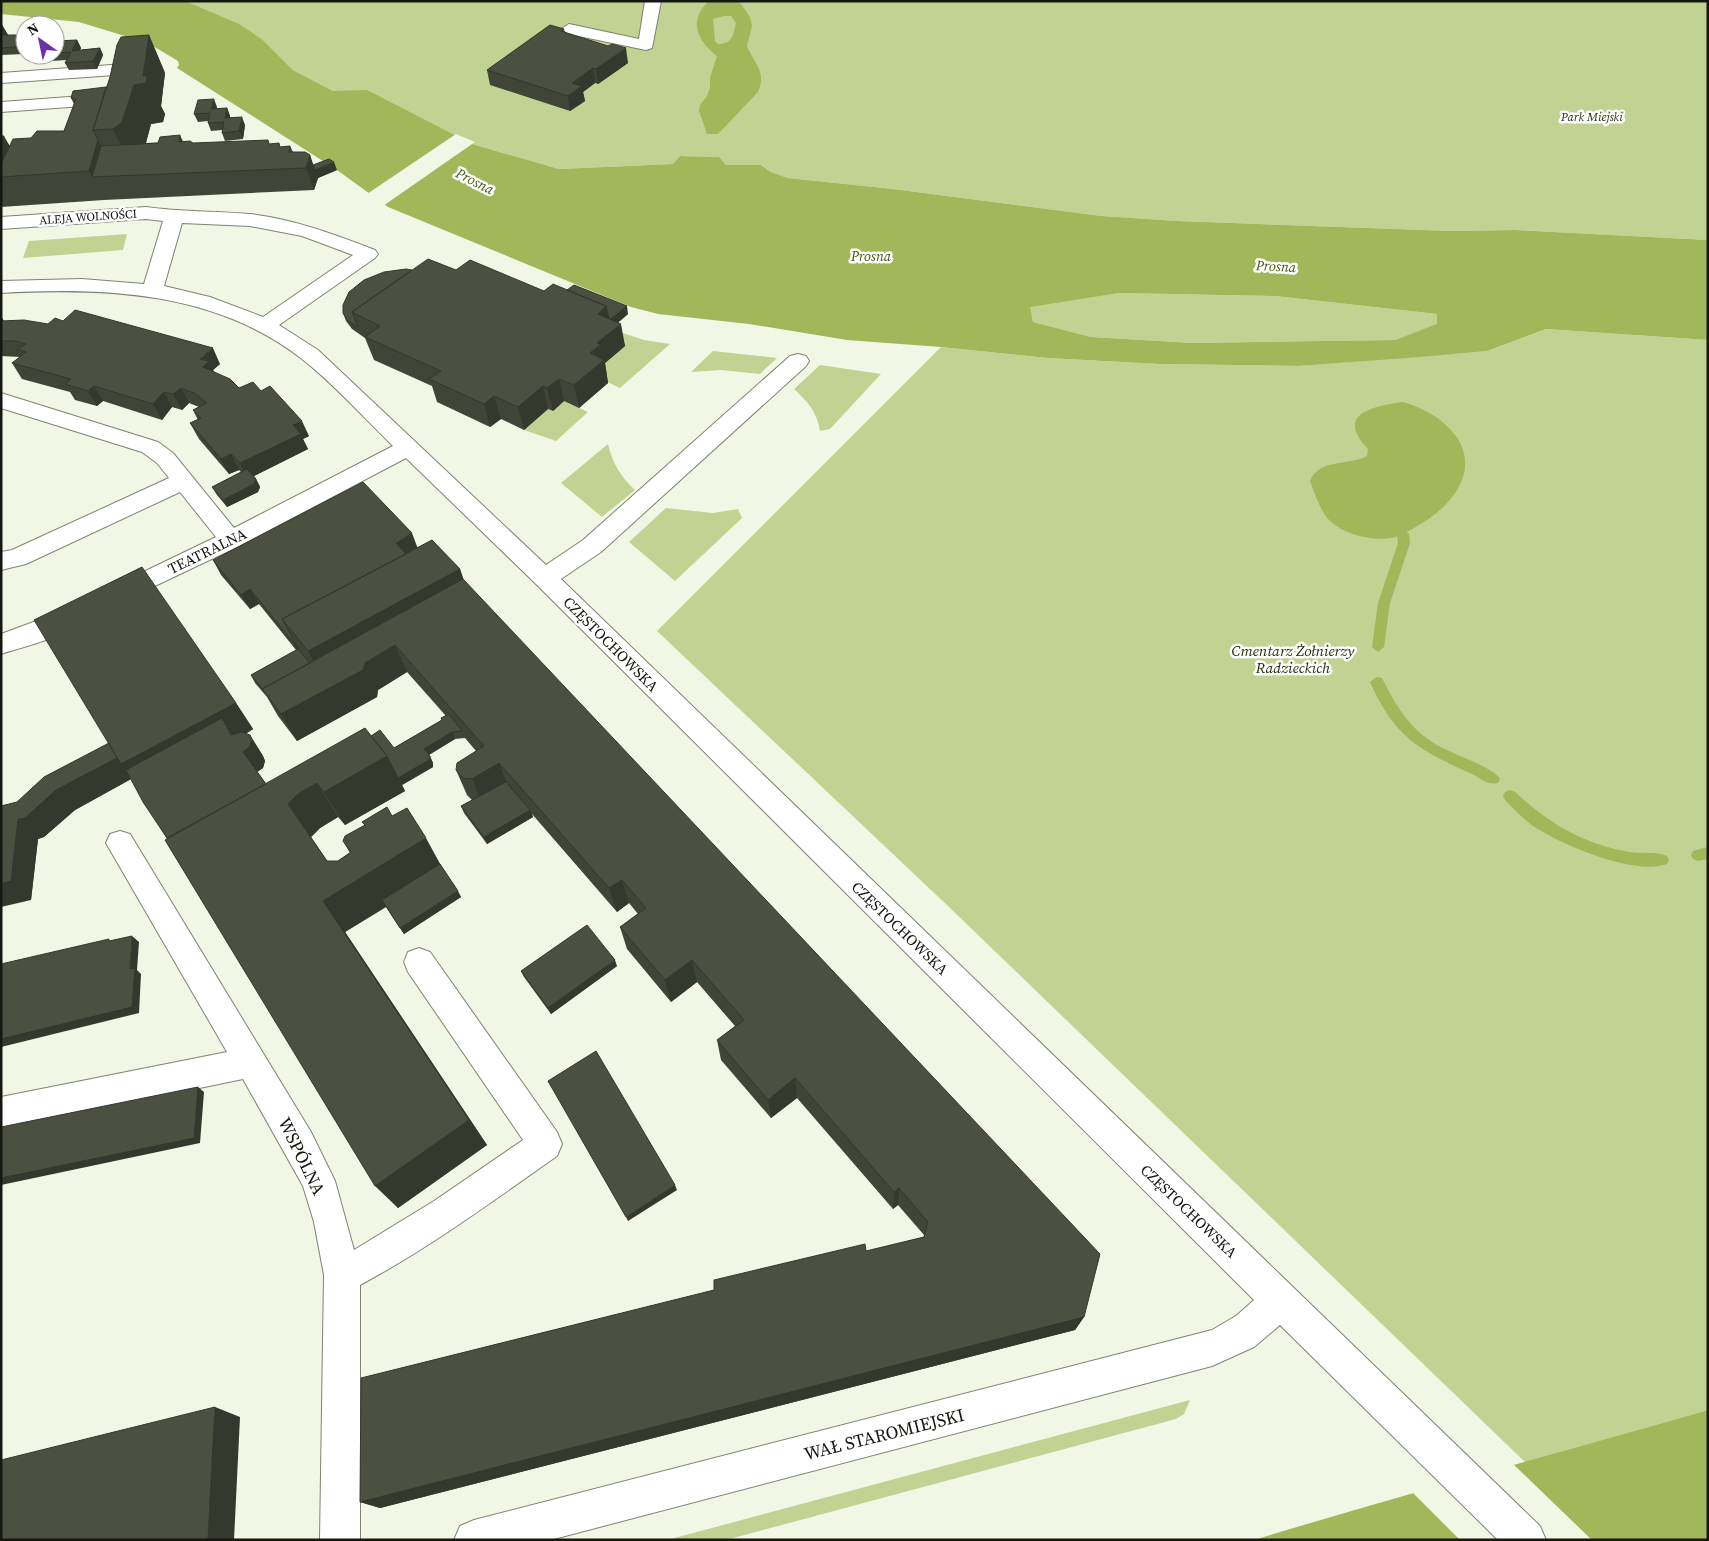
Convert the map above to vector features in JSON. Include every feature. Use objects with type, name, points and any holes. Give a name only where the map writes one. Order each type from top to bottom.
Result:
[{"type":"street","points":[[568,29],[646,45],[652,1]]},
{"type":"street","points":[[1,78],[125,69],[118,99],[1,107]]},
{"type":"street","name":"ALEJA WOLNOŚCI","points":[[1,223],[128,213],[234,219],[277,224],[307,231],[368,254],[266,324]]},
{"type":"street","points":[[1,287],[68,284],[112,286],[152,291],[174,217]]},
{"type":"street","name":"CZĘSTOCHOWSKA","points":[[152,291],[235,310],[291,338],[311,355],[545,578],[1279,1300],[1526,1540]]},
{"type":"street","points":[[545,578],[592,546],[798,361]]},
{"type":"street","points":[[1,400],[150,447],[165,458],[231,540]]},
{"type":"street","name":"TEATRALNA","points":[[1,644],[43,630],[95,606],[231,540],[352,475],[408,448]]},
{"type":"street","points":[[1,561],[17,558],[183,481]]},
{"type":"street","name":"WSPÓLNA","points":[[120,843],[300,1144],[318,1182],[331,1222],[342,1276],[340,1540]]},
{"type":"street","points":[[342,1276],[379,1257],[417,1233],[545,1144],[419,962]]},
{"type":"street","points":[[1,1113],[251,1062]]},
{"type":"street","name":"WAŁ STAROMIEJSKI","points":[[474,1540],[1212,1348],[1239,1338],[1259,1323],[1279,1300]]},
{"type":"green space","name":"Park Miejski","points":[[185,1],[1708,1],[1708,240],[1515,230],[1452,231],[1177,221],[1102,216],[893,189],[788,178],[771,172],[761,165],[726,165],[718,157],[680,156],[673,164],[559,169],[472,144],[362,92],[333,91],[293,70],[263,40]]},
{"type":"green space","points":[[127,234],[123,250],[23,258],[29,241]]},
{"type":"green space","points":[[1119,293],[1275,296],[1437,314],[1437,325],[1395,340],[1193,343],[1091,337],[1033,322],[1029,306]]},
{"type":"green space","points":[[611,329],[644,340],[670,344],[620,388],[594,376],[602,366]]},
{"type":"green space","name":"Cmentarz Żołnierzy Radzieckich","points":[[1546,329],[1708,340],[1708,1410],[1526,1463],[949,907],[657,631],[941,347],[1048,358],[1159,364],[1299,366],[1487,351]]},
{"type":"green space","points":[[713,351],[777,358],[760,374],[721,370],[691,372]]},
{"type":"green space","points":[[820,365],[881,374],[830,429],[820,431],[817,418],[811,408],[794,389]]},
{"type":"green space","points":[[564,401],[588,412],[556,441],[524,430],[548,409],[553,411]]},
{"type":"green space","points":[[608,444],[618,469],[635,490],[602,517],[561,483]]},
{"type":"green space","points":[[666,508],[713,513],[738,509],[742,518],[675,581],[629,542]]},
{"type":"green space","points":[[1190,1400],[1184,1414],[1176,1419],[726,1540],[667,1540]]},
{"type":"water","name":"Prosna","points":[[1,1],[185,1],[239,24],[263,40],[293,70],[333,91],[367,90],[472,144],[559,169],[673,164],[680,156],[719,157],[726,165],[761,165],[771,172],[788,178],[893,189],[1102,216],[1177,221],[1452,231],[1515,230],[1708,240],[1708,340],[1546,329],[1487,351],[1299,366],[1159,364],[1048,358],[847,340],[749,324],[658,314],[631,307],[388,207],[337,170],[177,68],[179,65],[178,61],[148,43],[79,22],[65,21],[65,15],[1,14]],"holes":[[[1119,293],[1275,296],[1437,314],[1437,324],[1395,340],[1193,343],[1091,337],[1033,322],[1030,307]]]},
{"type":"water","points":[[709,1],[739,1],[750,17],[752,26],[747,46],[761,78],[758,92],[718,134],[707,134],[699,111],[700,105],[710,88],[710,78],[717,56],[700,37],[697,23],[702,8]],"holes":[[[731,16],[736,23],[733,35],[729,41],[718,44],[715,41],[713,19]]]},
{"type":"water","points":[[1403,402],[1420,408],[1436,417],[1458,439],[1464,453],[1465,467],[1462,481],[1455,493],[1433,516],[1402,535],[1376,539],[1359,536],[1343,530],[1326,517],[1310,481],[1320,469],[1367,456],[1368,449],[1355,428],[1356,420],[1361,414],[1379,406]]},
{"type":"water","points":[[1708,1410],[1708,1540],[1254,1540],[1367,1506]]},
{"type":"pier","points":[[456,134],[475,142],[383,206],[367,194]]},
{"type":"pier","points":[[1513,1464],[1592,1540],[1460,1540],[1411,1491]]},
{"type":"building","points":[[550,25],[564,29],[561,31],[608,46],[612,44],[626,48],[572,83],[582,86],[568,96],[487,70]]},
{"type":"building","points":[[1,35],[15,35],[15,47],[1,48]]},
{"type":"building","points":[[149,35],[143,76],[147,76],[146,83],[134,85],[122,122],[113,129],[93,130],[110,77],[117,45],[121,37]]},
{"type":"building","points":[[77,40],[72,51],[100,48],[93,61],[65,63],[71,52],[65,52],[65,41]]},
{"type":"building","points":[[106,87],[93,130],[98,140],[89,171],[1,177],[1,164],[13,139],[31,138],[37,131],[64,131],[76,99],[71,98],[73,91]]},
{"type":"building","points":[[214,99],[211,109],[227,108],[225,118],[242,117],[239,131],[222,133],[224,122],[208,123],[210,113],[194,114],[198,100]]},
{"type":"building","points":[[180,135],[179,142],[190,141],[193,143],[268,140],[269,144],[279,143],[280,147],[290,146],[289,152],[305,152],[310,155],[306,168],[92,177],[101,146],[158,143],[160,137]]},
{"type":"building","points":[[329,159],[334,162],[315,170],[313,165]]},
{"type":"building","points":[[428,259],[456,270],[470,260],[544,291],[553,284],[606,306],[598,314],[621,324],[597,343],[601,344],[590,353],[604,360],[574,385],[559,379],[547,388],[543,386],[518,407],[494,396],[484,404],[429,379],[441,371],[365,337],[380,326],[352,312]]},
{"type":"building","points":[[412,270],[352,312],[358,327],[348,321],[343,313],[343,305],[349,292],[364,280],[384,272]]},
{"type":"building","points":[[574,285],[627,306],[611,319],[609,318],[606,306],[567,290]]},
{"type":"building","points":[[75,310],[213,348],[200,359],[209,361],[203,367],[230,379],[239,388],[253,382],[261,391],[270,386],[302,421],[293,425],[301,434],[240,463],[231,454],[221,459],[190,423],[201,418],[193,410],[207,403],[196,394],[181,388],[173,394],[164,392],[153,404],[94,386],[88,391],[65,384],[71,379],[12,363],[26,352],[17,349],[26,344],[15,341],[1,341],[1,321],[24,320],[48,324],[55,318],[63,321]]},
{"type":"building","points":[[247,469],[256,479],[254,484],[223,500],[212,487]]},
{"type":"building","points":[[363,482],[412,533],[396,543],[406,554],[282,619],[293,642],[250,589],[241,595],[213,560]]},
{"type":"building","points":[[432,540],[460,569],[308,651],[282,619]]},
{"type":"building","points":[[142,567],[236,703],[121,764],[34,620]]},
{"type":"building","points":[[463,579],[1100,1254],[1084,1317],[360,1502],[361,1378],[714,1290],[714,1280],[865,1244],[866,1251],[924,1237],[928,1222],[899,1188],[894,1192],[795,1078],[768,1100],[717,1040],[744,1020],[692,960],[665,980],[620,927],[646,908],[622,880],[609,888],[499,763],[472,779],[463,778],[456,770],[457,763],[484,746],[395,645],[365,663],[363,670],[281,714],[262,689]]},
{"type":"building","points":[[298,649],[310,663],[262,689],[251,675]]},
{"type":"building","points":[[449,714],[462,731],[452,732],[424,749],[430,756],[429,760],[398,778],[387,756],[371,736],[380,730],[394,748]]},
{"type":"building","points":[[222,718],[231,735],[242,732],[250,735],[252,740],[249,747],[243,752],[266,784],[167,838],[143,802],[126,770]]},
{"type":"building","points":[[365,728],[387,756],[324,792],[317,783],[298,794],[288,804],[327,861],[338,861],[351,852],[343,841],[345,836],[365,825],[362,822],[387,807],[392,816],[407,808],[426,838],[323,901],[469,1120],[375,1186],[165,840]]},
{"type":"building","points":[[109,743],[117,758],[56,790],[25,818],[18,819],[11,881],[1,884],[1,806],[17,802],[44,777]]},
{"type":"building","points":[[506,782],[530,810],[484,837],[461,806]]},
{"type":"building","points":[[440,864],[458,891],[400,928],[382,900]]},
{"type":"building","points":[[587,925],[615,960],[548,1008],[521,971]]},
{"type":"building","points":[[132,936],[130,969],[135,968],[132,1007],[1,1039],[1,964],[109,939],[109,941]]},
{"type":"building","points":[[596,1051],[675,1185],[626,1217],[548,1081]]},
{"type":"building","points":[[198,1087],[194,1138],[1,1178],[1,1127]]},
{"type":"building","points":[[215,1407],[208,1539],[1,1540],[1,1460]]},
{"type":"waterway","points":[[1378,647],[1384,603],[1404,543],[1403,534]]},
{"type":"waterway","points":[[1377,682],[1390,708],[1407,730],[1417,739],[1441,755],[1493,779]]},
{"type":"waterway","points":[[1510,796],[1539,822],[1551,830],[1581,844],[1631,859],[1662,860]]},
{"type":"waterway","points":[[1698,855],[1708,853]]}]
